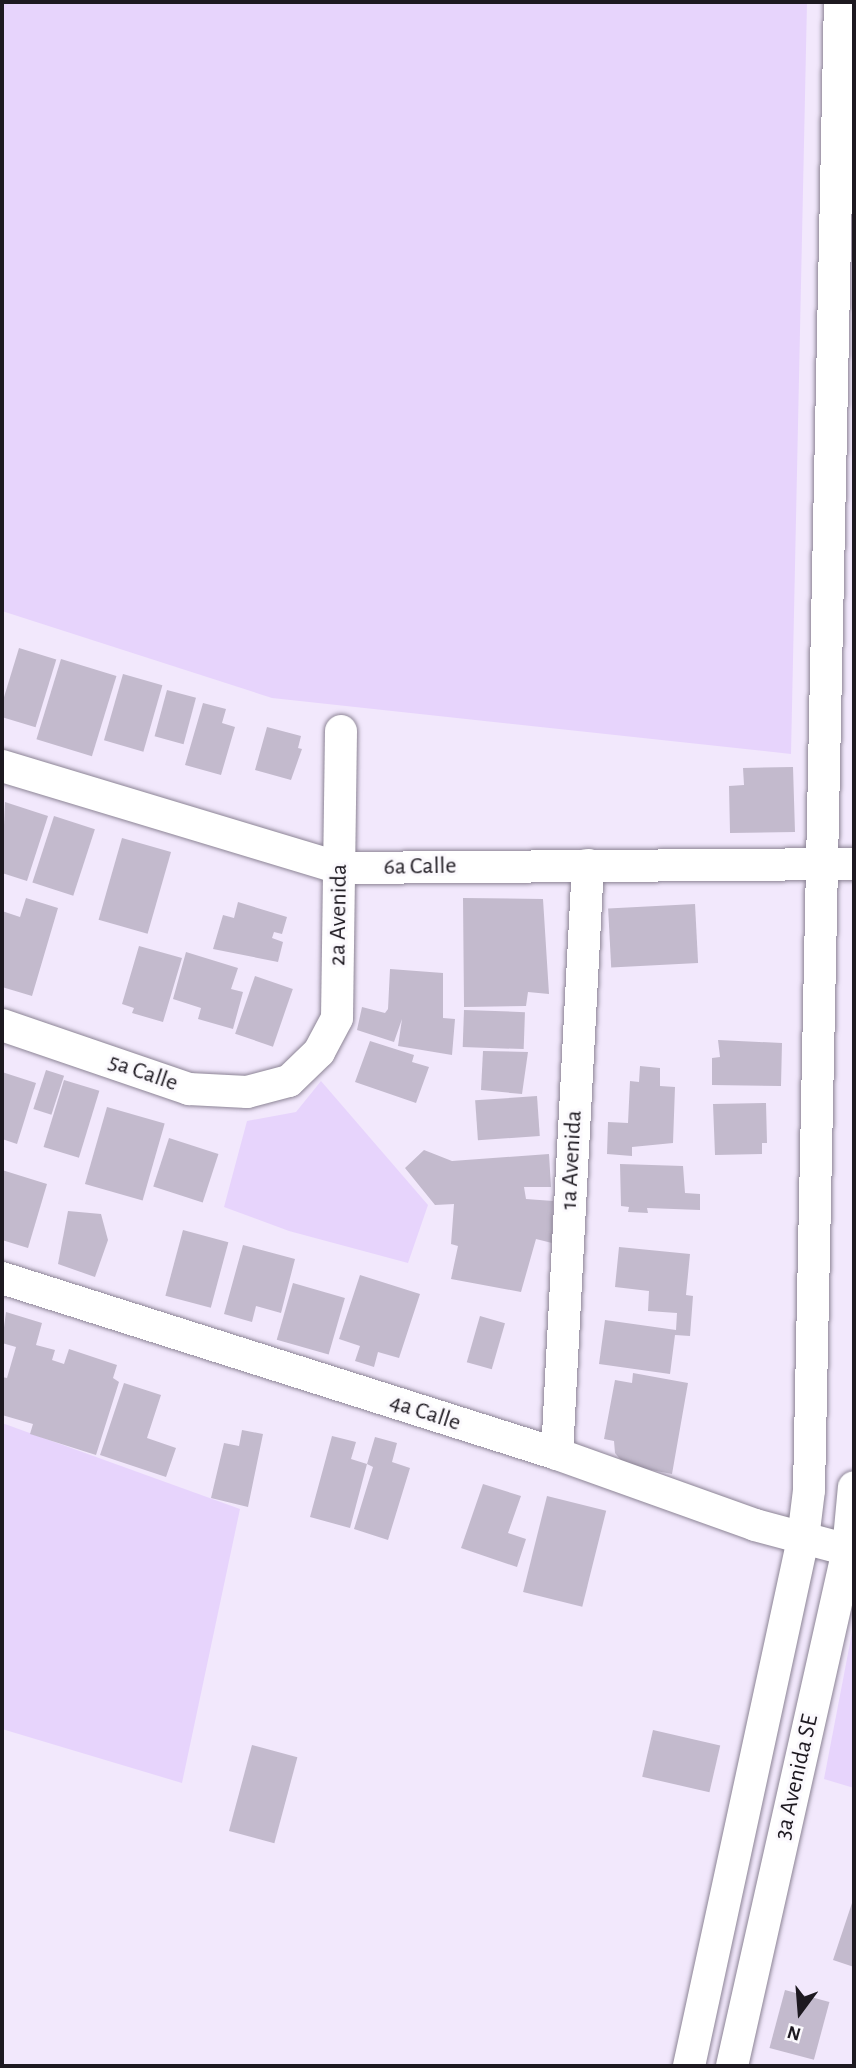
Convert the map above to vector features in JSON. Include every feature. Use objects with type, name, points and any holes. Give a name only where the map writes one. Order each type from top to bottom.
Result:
[{"type":"street","points":[[689,2066],[803,1539],[813,1422],[840,2]]},
{"type":"street","name":"2a Avenida","points":[[289,1081],[320,1052],[337,1018],[341,731]]},
{"type":"street","name":"6a Calle","points":[[2,766],[340,868],[823,862],[854,864]]},
{"type":"street","name":"1a Avenida","points":[[557,1454],[588,865]]},
{"type":"street","name":"5a Calle","points":[[2,1025],[189,1089],[247,1092],[289,1081]]},
{"type":"street","name":"4a Calle","points":[[2,1278],[557,1454],[803,1539],[848,1550]]},
{"type":"street","name":"3a Avenida SE","points":[[732,2066],[848,1550],[854,1487]]},
{"type":"shaded area","points":[[2,2],[807,2],[791,754],[272,698],[2,611]]},
{"type":"shaded area","points":[[321,1081],[428,1205],[408,1263],[289,1231],[224,1207],[247,1121],[296,1112]]},
{"type":"shaded area","points":[[2,1423],[240,1509],[182,1783],[2,1729]]},
{"type":"shaded area","points":[[854,1622],[854,1788],[824,1779]]},
{"type":"building","points":[[19,648],[56,659],[36,727],[2,717],[2,704]]},
{"type":"building","points":[[61,659],[116,676],[92,756],[36,739]]},
{"type":"building","points":[[123,674],[162,685],[143,752],[104,740]]},
{"type":"building","points":[[167,690],[196,698],[184,744],[155,736]]},
{"type":"building","points":[[203,703],[226,709],[222,723],[235,727],[221,775],[185,765]]},
{"type":"building","points":[[267,727],[301,736],[298,748],[302,749],[291,780],[255,770]]},
{"type":"building","points":[[793,767],[795,832],[730,833],[729,786],[744,785],[743,768]]},
{"type":"building","points":[[5,802],[48,816],[27,881],[2,873]]},
{"type":"building","points":[[54,816],[95,829],[73,896],[32,883]]},
{"type":"building","points":[[122,838],[171,852],[148,934],[99,920]]},
{"type":"building","points":[[26,898],[58,908],[32,996],[2,987],[2,911],[20,917]]},
{"type":"building","points":[[463,898],[543,899],[549,994],[528,992],[526,1006],[464,1007]]},
{"type":"building","points":[[238,902],[287,917],[282,934],[274,932],[272,938],[283,942],[278,962],[213,949],[223,915],[234,918]]},
{"type":"building","points":[[695,904],[698,963],[611,967],[608,909]]},
{"type":"building","points":[[139,946],[182,958],[163,1022],[132,1013],[134,1008],[122,1004]]},
{"type":"building","points":[[186,952],[238,968],[231,989],[243,992],[233,1029],[198,1019],[201,1008],[173,999]]},
{"type":"building","points":[[390,969],[443,973],[443,1018],[455,1019],[452,1055],[398,1046],[402,1019],[394,1042],[357,1030],[362,1007],[385,1013],[388,1009]]},
{"type":"building","points":[[255,976],[293,989],[273,1047],[235,1034]]},
{"type":"building","points":[[464,1010],[525,1012],[524,1049],[463,1047]]},
{"type":"building","points":[[718,1040],[782,1043],[781,1086],[712,1085],[712,1058],[720,1057]]},
{"type":"building","points":[[370,1041],[414,1055],[412,1062],[429,1067],[416,1103],[355,1082]]},
{"type":"building","points":[[483,1051],[528,1052],[522,1094],[481,1090]]},
{"type":"building","points":[[640,1066],[660,1068],[660,1086],[675,1087],[673,1143],[632,1147],[632,1156],[607,1154],[608,1122],[628,1123],[630,1081],[639,1082]]},
{"type":"building","points":[[46,1070],[64,1076],[51,1115],[33,1109]]},
{"type":"building","points":[[2,1072],[36,1083],[17,1144],[2,1139]]},
{"type":"building","points":[[64,1080],[99,1091],[79,1158],[44,1147]]},
{"type":"building","points":[[537,1096],[540,1136],[478,1140],[475,1100]]},
{"type":"building","points":[[766,1103],[767,1143],[762,1143],[762,1154],[715,1155],[713,1104]]},
{"type":"building","points":[[107,1107],[165,1124],[143,1200],[85,1184]]},
{"type":"building","points":[[169,1138],[218,1154],[203,1203],[153,1187]]},
{"type":"building","points":[[424,1150],[452,1161],[549,1154],[551,1187],[524,1187],[526,1199],[553,1201],[552,1243],[536,1239],[521,1292],[451,1279],[458,1246],[451,1244],[454,1204],[435,1205],[405,1168]]},
{"type":"building","points":[[620,1164],[683,1166],[685,1193],[700,1194],[700,1210],[647,1208],[648,1213],[628,1212],[629,1207],[621,1206]]},
{"type":"building","points":[[2,1170],[47,1184],[28,1248],[2,1240]]},
{"type":"building","points":[[68,1211],[101,1214],[108,1240],[95,1277],[58,1264]]},
{"type":"building","points":[[183,1230],[228,1242],[211,1308],[165,1296]]},
{"type":"building","points":[[243,1245],[295,1259],[281,1313],[256,1306],[252,1322],[224,1314]]},
{"type":"building","points":[[619,1247],[690,1254],[686,1295],[693,1296],[690,1336],[675,1335],[670,1374],[599,1364],[605,1320],[676,1330],[677,1313],[648,1311],[649,1291],[615,1287]]},
{"type":"building","points":[[360,1275],[420,1294],[399,1358],[378,1352],[374,1367],[355,1361],[360,1346],[339,1339]]},
{"type":"building","points":[[293,1283],[345,1298],[329,1355],[277,1340]]},
{"type":"building","points":[[6,1312],[42,1323],[36,1345],[55,1350],[52,1360],[64,1364],[69,1349],[117,1365],[113,1378],[119,1382],[96,1455],[30,1434],[33,1424],[2,1415],[2,1377],[7,1378],[16,1347],[2,1343]]},
{"type":"building","points":[[480,1316],[505,1323],[492,1369],[467,1362]]},
{"type":"building","points":[[633,1373],[688,1383],[672,1474],[625,1465],[615,1453],[614,1441],[604,1439],[615,1380],[632,1383]]},
{"type":"building","points":[[124,1383],[161,1395],[147,1438],[176,1448],[166,1477],[100,1455]]},
{"type":"building","points":[[242,1430],[263,1434],[248,1507],[211,1498],[224,1443],[239,1446]]},
{"type":"building","points":[[332,1436],[356,1442],[351,1459],[367,1464],[350,1528],[310,1517]]},
{"type":"building","points":[[375,1437],[397,1443],[392,1462],[410,1468],[388,1540],[354,1529],[373,1467],[367,1464]]},
{"type":"building","points":[[483,1484],[521,1496],[508,1533],[526,1539],[517,1567],[461,1548]]},
{"type":"building","points":[[547,1496],[606,1511],[582,1607],[523,1592]]},
{"type":"building","points":[[653,1730],[720,1746],[709,1792],[642,1777]]},
{"type":"building","points":[[252,1745],[297,1757],[274,1843],[229,1831]]},
{"type":"building","points":[[854,1897],[854,1967],[833,1960]]},
{"type":"building","points":[[785,1990],[829,2002],[814,2060],[769,2048]]}]
